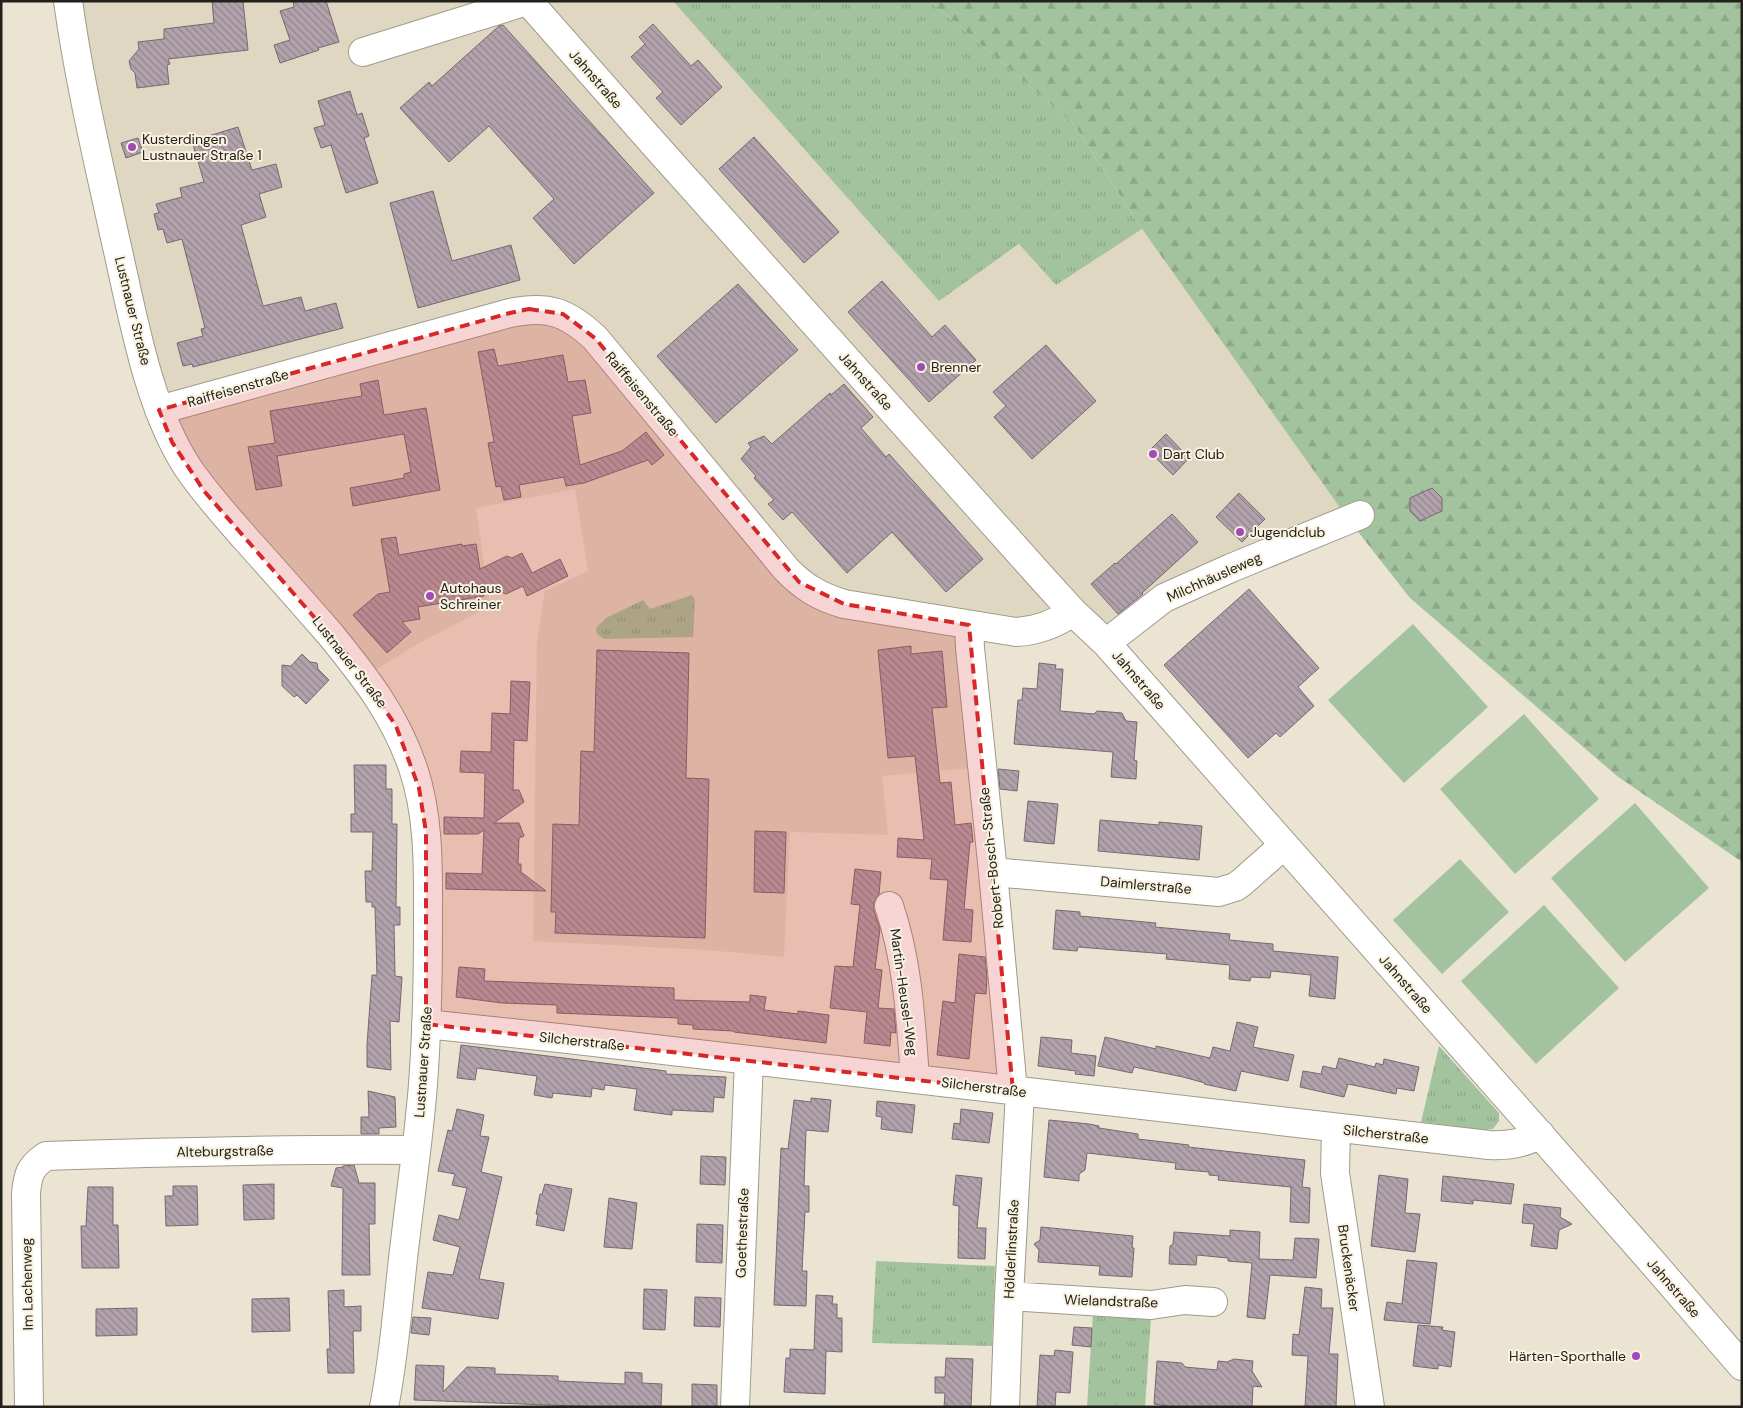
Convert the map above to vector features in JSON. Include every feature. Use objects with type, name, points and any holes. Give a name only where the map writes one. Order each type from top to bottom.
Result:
[{"type":"street","name":"Lustnauer Straße","points":[[68,1],[91,131],[141,349],[159,410],[172,442],[204,491],[374,689],[396,726],[413,767],[419,788],[426,832],[428,899],[423,1087],[395,1330],[384,1407]]},
{"type":"street","name":"Jahnstraße","points":[[363,52],[527,1],[1073,612],[1106,643],[1540,1134],[1742,1366]]},
{"type":"street","name":"Raiffeisenstraße","points":[[159,410],[510,313],[529,309],[547,310],[563,314],[579,323],[595,338],[786,569],[813,592],[844,604],[1003,631],[1030,632],[1046,627],[1073,612]]},
{"type":"street","name":"Milchhäusleweg","points":[[1106,643],[1164,598],[1360,515]]},
{"type":"street","name":"Robert-Bosch-Straße","points":[[969,625],[1016,1091]]},
{"type":"street","name":"Daimlerstraße","points":[[993,872],[1219,892],[1235,888],[1284,845]]},
{"type":"street","name":"Martin-Heusel-Weg","points":[[889,906],[896,928],[907,990],[916,1079]]},
{"type":"street","name":"Silcherstraße","points":[[426,1024],[1500,1146],[1521,1143],[1540,1134]]},
{"type":"street","name":"Goethestraße","points":[[735,1407],[749,1060]]},
{"type":"street","name":"Hölderlinstraße","points":[[1005,1407],[1016,1091]]},
{"type":"street","name":"Bruckenäcker","points":[[1336,1128],[1335,1173],[1370,1407]]},
{"type":"street","name":"Alteburgstraße","points":[[35,1163],[46,1156],[177,1151],[416,1150]]},
{"type":"street","name":"Im Lachenweg","points":[[29,1407],[26,1193],[27,1176],[35,1163]]},
{"type":"street","name":"Wielandstraße","points":[[1009,1296],[1151,1305],[1185,1300],[1213,1302]]},
{"type":"highlighted area","points":[[529,309],[563,314],[595,338],[799,582],[844,604],[969,625],[1013,1091],[426,1024],[426,832],[419,788],[396,726],[349,657],[204,491],[172,442],[159,410],[510,313]]},
{"type":"shaded area","points":[[68,1],[673,1],[939,301],[1020,244],[1056,284],[1142,229],[1348,519],[1106,643],[1073,612],[970,627],[981,767],[882,776],[888,835],[790,832],[784,957],[707,950],[533,941],[537,641],[545,591],[588,571],[575,489],[476,508],[490,606],[414,646],[364,677],[172,442]]},
{"type":"green space","points":[[673,1],[930,1],[1073,123],[1142,229],[1056,285],[1019,244],[939,301]]},
{"type":"green space","points":[[930,1],[1742,1],[1742,862],[1617,776],[1410,598],[1348,519],[1142,229],[1073,123]]},
{"type":"green space","points":[[692,595],[695,600],[693,637],[604,639],[597,634],[596,628],[606,618],[643,600],[650,609]]},
{"type":"green space","points":[[1413,624],[1488,707],[1404,783],[1328,700]]},
{"type":"green space","points":[[1524,714],[1599,799],[1515,874],[1440,789]]},
{"type":"green space","points":[[1635,803],[1709,888],[1625,962],[1551,878]]},
{"type":"green space","points":[[1460,859],[1509,912],[1442,974],[1393,920]]},
{"type":"green space","points":[[1544,905],[1619,988],[1536,1064],[1461,981]]},
{"type":"green space","points":[[1439,1046],[1499,1113],[1499,1121],[1493,1129],[1485,1130],[1421,1122]]},
{"type":"green space","points":[[876,1261],[995,1266],[992,1346],[872,1343]]},
{"type":"green space","points":[[1093,1313],[1151,1317],[1145,1407],[1087,1407]]},
{"type":"building","points":[[212,1],[243,1],[248,50],[168,59],[170,64],[167,65],[169,84],[137,88],[135,73],[131,69],[129,61],[139,49],[138,42],[164,39],[164,29],[214,23]]},
{"type":"building","points":[[293,1],[326,1],[339,42],[280,63],[274,45],[290,40],[280,11],[294,7]]},
{"type":"building","points":[[653,24],[691,66],[698,60],[722,87],[681,125],[656,98],[663,92],[631,57],[645,44],[639,37]]},
{"type":"building","points":[[503,25],[654,193],[574,264],[533,218],[554,199],[489,126],[449,162],[400,108],[429,82],[432,86],[499,26]]},
{"type":"building","points":[[350,91],[357,115],[362,113],[369,136],[364,138],[378,183],[346,193],[331,145],[321,148],[314,128],[325,125],[318,101]]},
{"type":"building","points":[[238,127],[252,170],[276,164],[282,187],[259,194],[266,217],[241,225],[263,306],[301,297],[305,311],[336,303],[343,328],[193,367],[192,364],[183,366],[177,343],[203,336],[201,329],[205,328],[182,239],[167,243],[163,229],[158,230],[154,214],[159,213],[156,204],[182,197],[180,188],[204,182],[192,141]]},
{"type":"building","points":[[754,137],[839,232],[804,263],[719,169]]},
{"type":"building","name":"Kusterdingen Lustnauer Straße 1","points":[[138,138],[143,152],[126,158],[121,143]]},
{"type":"building","points":[[433,191],[452,261],[511,245],[520,280],[418,308],[390,203]]},
{"type":"building","points":[[882,281],[932,337],[945,325],[976,360],[929,402],[848,312]]},
{"type":"building","points":[[738,284],[798,350],[716,423],[657,356]]},
{"type":"building","points":[[1046,345],[1096,401],[1032,459],[994,417],[1006,406],[993,392]]},
{"type":"building","points":[[494,349],[498,366],[563,355],[568,382],[585,380],[591,413],[572,416],[580,465],[622,451],[646,432],[664,455],[652,465],[648,460],[584,483],[566,486],[564,477],[519,485],[521,497],[504,500],[501,486],[496,487],[488,443],[494,442],[478,352]]},
{"type":"building","points":[[378,380],[384,415],[426,408],[440,490],[353,506],[350,488],[404,478],[404,474],[411,472],[404,434],[277,456],[282,486],[256,490],[248,447],[275,443],[270,411],[362,396],[360,384]]},
{"type":"building","points":[[844,384],[873,417],[861,428],[886,457],[889,454],[983,559],[946,592],[892,532],[847,573],[792,512],[783,520],[768,504],[774,500],[754,478],[756,476],[741,459],[751,447],[748,443],[764,436],[772,444],[830,393],[831,395]]},
{"type":"building","points":[[1166,434],[1189,458],[1173,475],[1149,451]]},
{"type":"building","points":[[1432,488],[1442,498],[1442,511],[1420,521],[1410,511],[1410,498]]},
{"type":"building","points":[[1239,493],[1265,519],[1242,542],[1216,517]]},
{"type":"building","points":[[1172,514],[1198,542],[1143,594],[1118,614],[1091,584]]},
{"type":"building","name":"Autohaus Schreiner","points":[[396,537],[399,555],[462,544],[462,546],[476,544],[480,569],[507,556],[512,558],[522,553],[532,573],[560,559],[568,576],[527,596],[523,586],[506,594],[482,584],[484,596],[418,607],[420,619],[402,622],[411,632],[387,653],[353,615],[378,594],[390,592],[381,539]]},
{"type":"building","points":[[1249,589],[1319,668],[1298,687],[1314,706],[1280,737],[1276,733],[1248,758],[1164,665]]},
{"type":"building","points":[[911,646],[911,654],[942,651],[947,707],[932,708],[940,783],[951,782],[955,825],[971,823],[973,842],[970,842],[964,909],[973,910],[971,942],[943,940],[948,880],[930,879],[932,859],[897,857],[898,838],[924,840],[915,756],[888,758],[878,650]]},
{"type":"building","points":[[597,650],[689,653],[686,778],[709,779],[705,938],[555,933],[556,912],[551,912],[553,824],[579,825],[581,751],[594,752]]},
{"type":"building","points":[[302,654],[310,662],[317,663],[318,669],[329,680],[306,704],[297,695],[294,697],[282,686],[282,665],[291,666]]},
{"type":"building","points":[[1039,663],[1056,665],[1055,669],[1063,669],[1060,711],[1094,714],[1097,711],[1122,713],[1126,721],[1137,722],[1134,760],[1137,761],[1136,779],[1111,777],[1113,752],[1014,744],[1018,700],[1022,700],[1023,688],[1037,689]]},
{"type":"building","points":[[511,681],[530,682],[527,741],[514,740],[513,790],[519,790],[524,802],[494,823],[519,823],[524,836],[519,838],[518,864],[521,864],[521,872],[546,891],[446,889],[446,873],[482,874],[484,830],[478,834],[444,834],[444,817],[484,818],[485,773],[460,772],[461,751],[491,752],[492,713],[510,714]]},
{"type":"building","points":[[354,765],[386,765],[386,789],[392,789],[392,824],[397,824],[396,907],[400,907],[400,925],[394,925],[395,976],[402,977],[399,1022],[390,1021],[391,1070],[367,1067],[372,975],[377,975],[375,907],[372,907],[372,902],[366,902],[365,871],[372,871],[373,832],[351,832],[351,814],[355,814]]},
{"type":"building","points":[[998,769],[1019,771],[1017,791],[1000,789]]},
{"type":"building","points":[[1028,801],[1058,804],[1054,844],[1024,841]]},
{"type":"building","points":[[1100,820],[1159,825],[1159,822],[1202,826],[1199,860],[1098,851]]},
{"type":"building","points":[[755,831],[786,832],[784,893],[754,892]]},
{"type":"building","points":[[855,869],[881,872],[879,894],[874,903],[874,911],[880,929],[875,969],[882,970],[878,1008],[894,1009],[896,1033],[891,1032],[890,1046],[864,1043],[867,1012],[830,1008],[835,966],[853,967],[860,905],[851,904]]},
{"type":"building","points":[[1056,910],[1080,912],[1080,916],[1156,923],[1155,927],[1230,934],[1229,940],[1273,944],[1273,951],[1338,957],[1335,999],[1309,996],[1311,975],[1271,971],[1270,978],[1251,977],[1250,981],[1229,979],[1230,965],[1166,959],[1167,954],[1078,947],[1077,951],[1053,949]]},
{"type":"building","points":[[959,954],[985,957],[987,978],[986,994],[975,993],[969,1059],[937,1055],[943,1001],[955,1003]]},
{"type":"building","points":[[459,967],[485,969],[484,981],[674,988],[674,1000],[750,1002],[750,995],[766,997],[764,1010],[798,1014],[798,1011],[829,1015],[826,1043],[734,1031],[693,1029],[693,1025],[678,1024],[678,1018],[557,1013],[557,1005],[502,1003],[456,997]]},
{"type":"building","points":[[1237,1022],[1258,1027],[1253,1047],[1294,1055],[1288,1081],[1241,1071],[1236,1091],[1134,1067],[1132,1073],[1098,1066],[1105,1037],[1156,1049],[1156,1046],[1210,1058],[1213,1047],[1230,1051]]},
{"type":"building","points":[[1041,1037],[1072,1040],[1071,1053],[1096,1056],[1094,1076],[1075,1074],[1076,1071],[1038,1066]]},
{"type":"building","points":[[461,1045],[666,1071],[666,1074],[726,1077],[724,1098],[714,1097],[713,1112],[672,1110],[672,1115],[634,1110],[637,1089],[605,1085],[604,1090],[592,1088],[591,1097],[553,1093],[552,1098],[534,1095],[537,1076],[477,1068],[475,1080],[457,1078]]},
{"type":"building","points":[[1339,1058],[1375,1067],[1376,1063],[1383,1065],[1384,1059],[1419,1067],[1414,1091],[1397,1088],[1396,1094],[1348,1084],[1344,1097],[1300,1087],[1303,1071],[1321,1074],[1323,1066],[1336,1069]]},
{"type":"building","points":[[368,1091],[395,1097],[396,1127],[379,1128],[379,1134],[361,1134],[361,1117],[369,1117]]},
{"type":"building","points":[[811,1098],[831,1100],[828,1132],[806,1130],[804,1186],[809,1186],[809,1212],[805,1212],[802,1271],[807,1271],[806,1306],[774,1305],[781,1148],[788,1149],[794,1100],[811,1102]]},
{"type":"building","points":[[877,1101],[915,1105],[912,1133],[881,1129],[882,1117],[876,1116]]},
{"type":"building","points":[[457,1109],[484,1115],[480,1136],[489,1137],[481,1172],[502,1177],[479,1279],[504,1283],[498,1319],[422,1308],[428,1272],[453,1275],[460,1247],[433,1240],[439,1215],[459,1220],[467,1188],[452,1185],[455,1174],[438,1171],[448,1130],[452,1131]]},
{"type":"building","points":[[961,1109],[993,1113],[989,1143],[952,1139],[954,1123],[960,1124]]},
{"type":"building","points":[[1049,1120],[1089,1124],[1099,1126],[1099,1128],[1138,1134],[1138,1139],[1189,1145],[1188,1147],[1305,1160],[1302,1187],[1310,1188],[1309,1223],[1290,1222],[1291,1187],[1218,1180],[1219,1176],[1209,1175],[1209,1172],[1175,1169],[1176,1163],[1087,1153],[1085,1170],[1079,1174],[1079,1181],[1044,1177]]},
{"type":"building","points":[[701,1156],[726,1157],[725,1185],[700,1184]]},
{"type":"building","points":[[354,1165],[359,1183],[375,1183],[375,1224],[369,1224],[370,1275],[342,1275],[343,1188],[331,1186],[336,1168]]},
{"type":"building","points":[[956,1175],[982,1178],[977,1228],[986,1228],[985,1259],[958,1258],[959,1206],[953,1205]]},
{"type":"building","points":[[1379,1175],[1408,1179],[1405,1213],[1420,1214],[1415,1252],[1371,1246]]},
{"type":"building","points":[[1443,1176],[1514,1184],[1511,1204],[1473,1200],[1473,1204],[1441,1201]]},
{"type":"building","points":[[274,1184],[274,1219],[244,1220],[243,1185]]},
{"type":"building","points":[[545,1184],[572,1189],[564,1231],[536,1225],[540,1194],[542,1194]]},
{"type":"building","points":[[173,1186],[197,1186],[198,1225],[166,1226],[165,1196],[173,1196]]},
{"type":"building","points":[[88,1187],[113,1187],[113,1225],[118,1225],[119,1268],[82,1268],[81,1226],[86,1226]]},
{"type":"building","points":[[609,1198],[637,1203],[632,1249],[604,1247]]},
{"type":"building","points":[[1524,1204],[1561,1208],[1560,1217],[1572,1224],[1559,1230],[1557,1249],[1531,1246],[1534,1224],[1522,1223]]},
{"type":"building","points":[[697,1224],[723,1225],[722,1263],[696,1262]]},
{"type":"building","points":[[1041,1227],[1133,1236],[1132,1277],[1099,1275],[1100,1266],[1038,1262],[1039,1250],[1034,1244],[1040,1240]]},
{"type":"building","points":[[1230,1230],[1260,1232],[1259,1259],[1293,1260],[1295,1238],[1319,1239],[1316,1278],[1270,1275],[1265,1319],[1247,1317],[1252,1263],[1197,1255],[1196,1265],[1169,1264],[1170,1246],[1173,1244],[1174,1232],[1230,1236]]},
{"type":"building","points":[[1407,1260],[1437,1263],[1430,1324],[1384,1320],[1387,1302],[1402,1304]]},
{"type":"building","points":[[1305,1287],[1322,1289],[1321,1308],[1333,1308],[1329,1354],[1338,1354],[1336,1407],[1305,1407],[1308,1356],[1292,1355],[1293,1334],[1299,1335]]},
{"type":"building","points":[[644,1289],[667,1290],[665,1330],[643,1329]]},
{"type":"building","points":[[344,1290],[344,1307],[361,1306],[361,1331],[353,1331],[354,1373],[328,1373],[327,1349],[330,1349],[328,1291]]},
{"type":"building","points":[[816,1295],[833,1296],[832,1304],[837,1304],[837,1318],[842,1318],[842,1352],[826,1351],[825,1394],[784,1392],[786,1358],[790,1358],[790,1349],[814,1350]]},
{"type":"building","points":[[695,1297],[721,1298],[720,1327],[694,1326]]},
{"type":"building","points":[[289,1298],[290,1331],[252,1332],[252,1299]]},
{"type":"building","points":[[137,1308],[137,1335],[96,1336],[96,1309]]},
{"type":"building","points":[[413,1317],[431,1318],[429,1335],[411,1333]]},
{"type":"building","points":[[1418,1325],[1443,1327],[1442,1330],[1455,1332],[1451,1367],[1438,1365],[1438,1369],[1413,1366]]},
{"type":"building","points":[[1074,1327],[1092,1328],[1091,1347],[1072,1345]]},
{"type":"building","points":[[1055,1350],[1073,1352],[1070,1393],[1056,1392],[1055,1407],[1037,1407],[1040,1355],[1054,1356]]},
{"type":"building","points":[[946,1358],[973,1359],[971,1407],[944,1407],[945,1393],[935,1393],[935,1377],[945,1377]]},
{"type":"building","points":[[1234,1359],[1253,1361],[1252,1371],[1262,1387],[1253,1386],[1252,1407],[1174,1407],[1154,1404],[1157,1361],[1182,1363],[1185,1367],[1217,1370],[1218,1361],[1227,1362]]},
{"type":"building","points":[[416,1365],[444,1366],[443,1392],[467,1367],[495,1368],[495,1374],[558,1376],[558,1381],[625,1384],[625,1372],[642,1373],[642,1383],[662,1384],[661,1407],[602,1407],[414,1400]]},
{"type":"building","points":[[692,1384],[717,1385],[717,1407],[692,1407]]},
{"type":"place","name":"Kusterdingen Lustnauer Straße 1","points":[[132,147]]},
{"type":"place","name":"Brenner","points":[[921,367]]},
{"type":"place","name":"Dart Club","points":[[1153,454]]},
{"type":"place","name":"Jugendclub","points":[[1240,532]]},
{"type":"place","name":"Autohaus Schreiner","points":[[430,596]]},
{"type":"place","name":"Härten-Sporthalle","points":[[1636,1356]]}]
